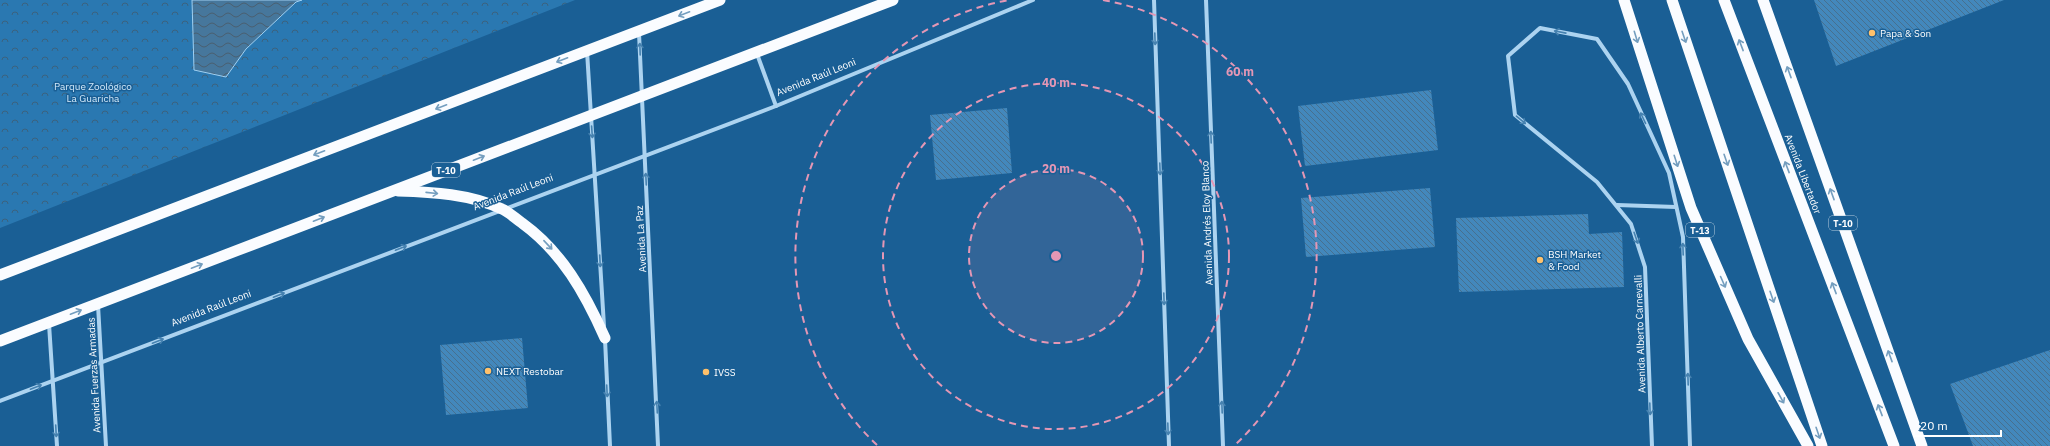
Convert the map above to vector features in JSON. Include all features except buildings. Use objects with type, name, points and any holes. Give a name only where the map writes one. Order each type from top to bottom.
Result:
[{"type":"highway","points":[[0,275],[720,0]]},
{"type":"highway","name":"T-10","points":[[0,341],[893,0]]},
{"type":"highway","name":"T-13","points":[[1624,0],[1691,208],[1748,339],[1808,446]]},
{"type":"highway","points":[[1672,0],[1822,446]]},
{"type":"highway","name":"Avenida Libertador","points":[[1724,0],[1894,446]]},
{"type":"highway","name":"T-10","points":[[1763,0],[1922,446]]},
{"type":"highway","points":[[393,191],[431,192],[465,197],[503,209],[539,236],[561,260],[587,300],[605,338]]},
{"type":"street","name":"Avenida Raúl Leoni","points":[[0,401],[776,106],[1033,0]]},
{"type":"street","points":[[1154,0],[1169,446]]},
{"type":"street","name":"Avenida Andrés Eloy Blanco","points":[[1206,0],[1223,446]]},
{"type":"street","name":"Avenida Alberto Carnevalli","points":[[1652,446],[1645,267],[1631,224],[1597,182],[1515,115],[1508,56],[1540,28],[1596,38],[1628,84],[1669,173],[1676,206]]},
{"type":"street","name":"Avenida La Paz","points":[[639,31],[658,446]]},
{"type":"street","points":[[587,51],[605,338],[610,446]]},
{"type":"street","points":[[756,52],[776,106]]},
{"type":"street","points":[[1617,205],[1676,206],[1683,237],[1690,446]]},
{"type":"street","name":"Avenida Fuerzas Armadas","points":[[98,304],[106,446]]},
{"type":"street","points":[[49,322],[57,446]]},
{"type":"green space","name":"Parque Zoológico La Guaricha","points":[[0,0],[575,0],[0,228]]},
{"type":"water","points":[[192,0],[302,0],[296,2],[246,49],[226,77],[194,70]]},
{"type":"place","name":"Papa & Son","points":[[1872,33]]},
{"type":"place","name":"BSH Market & Food","points":[[1540,260]]},
{"type":"place","name":"NEXT Restobar","points":[[488,371]]},
{"type":"place","name":"IVSS","points":[[706,372]]}]
